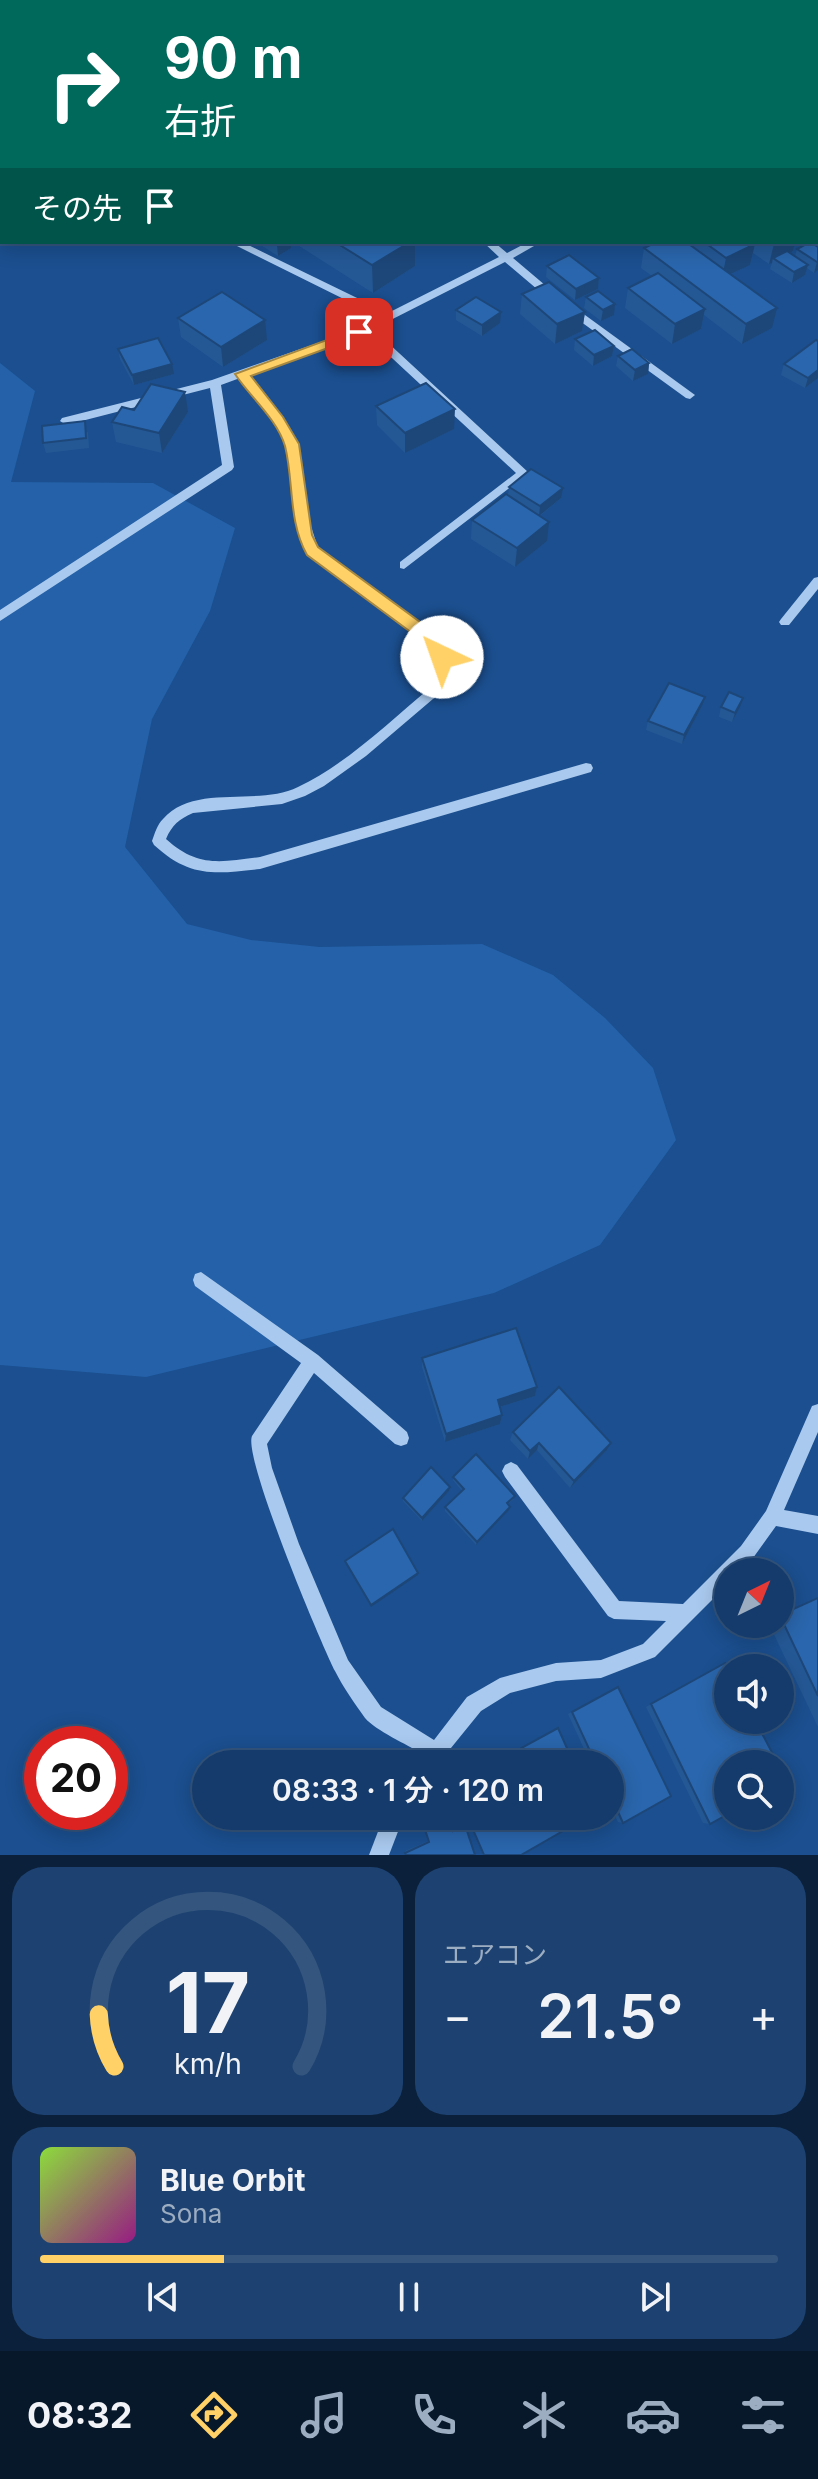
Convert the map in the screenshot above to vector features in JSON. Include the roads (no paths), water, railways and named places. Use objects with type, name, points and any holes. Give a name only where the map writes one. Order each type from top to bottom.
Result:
[{"type":"street","points":[[238,244],[388,317]]},
{"type":"street","points":[[491,244],[548,293],[690,395]]},
{"type":"street","points":[[66,421],[215,383],[366,328],[532,244]]},
{"type":"street","points":[[366,328],[523,473],[404,565]]},
{"type":"street","points":[[242,374],[278,420],[292,444],[304,535],[313,551],[429,638],[442,657],[445,674],[436,690],[316,786],[282,799],[193,807],[176,813],[162,826],[159,841],[185,864],[207,869],[260,863],[586,768]]},
{"type":"street","points":[[0,616],[228,467],[215,383]]},
{"type":"street","points":[[785,622],[818,581]]},
{"type":"street","points":[[201,1280],[312,1361],[401,1438]]},
{"type":"street","points":[[312,1361],[258,1442],[263,1468],[291,1545],[342,1666],[374,1714],[420,1750]]},
{"type":"street","points":[[437,1750],[474,1704],[507,1685],[556,1672],[601,1669],[649,1651],[747,1552],[772,1517],[818,1412]]},
{"type":"street","points":[[511,1471],[614,1610],[686,1613]]},
{"type":"street","points":[[772,1517],[818,1525]]},
{"type":"street","points":[[379,1855],[389,1830]]}]
